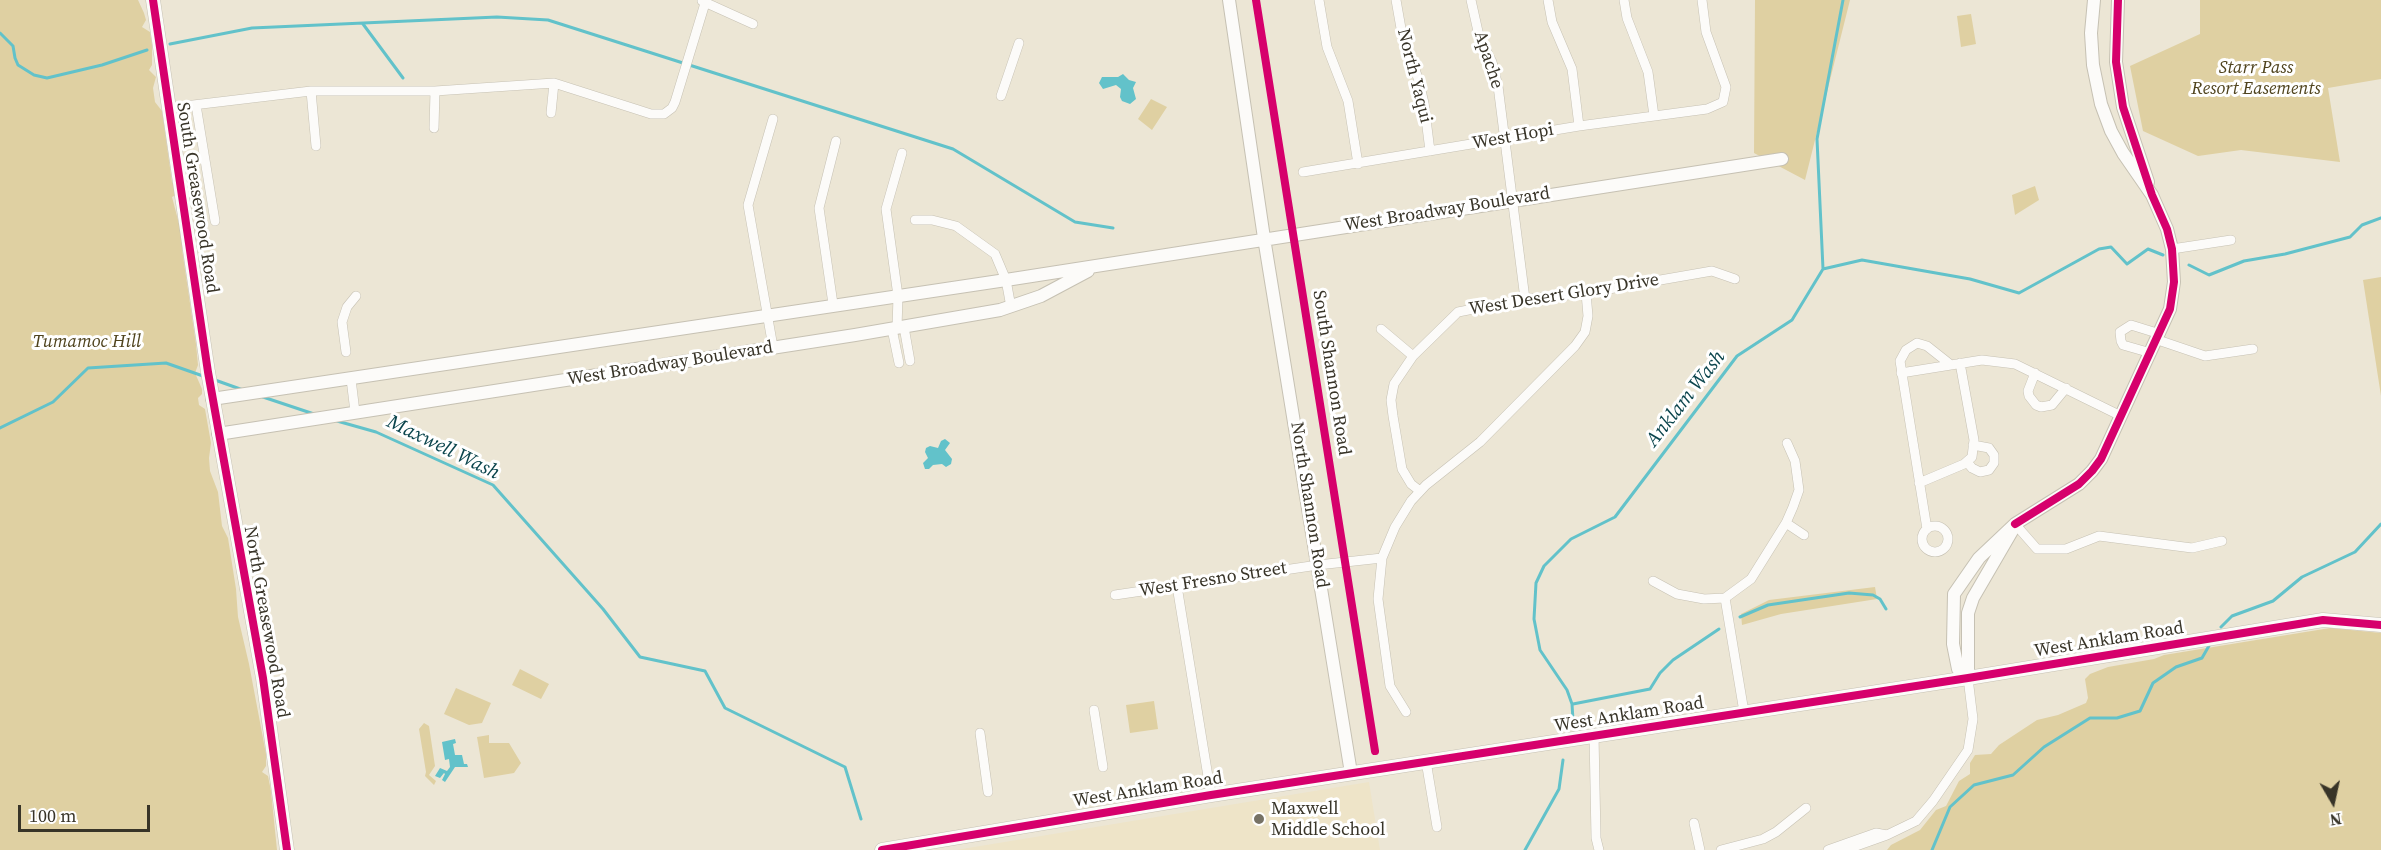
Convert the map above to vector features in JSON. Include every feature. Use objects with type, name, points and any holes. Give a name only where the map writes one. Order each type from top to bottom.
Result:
[{"type":"main road","name":"South Greasewood Road","points":[[153,0],[212,399]]},
{"type":"main road","name":"North Greasewood Road","points":[[212,399],[262,678],[287,850]]},
{"type":"main road","name":"West Anklam Road","points":[[882,850],[1210,795],[1968,678],[2323,620],[2381,625]]},
{"type":"street","points":[[1229,0],[1264,238]]},
{"type":"street","points":[[1319,0],[1327,47],[1348,101],[1358,164]]},
{"type":"street","name":"North Yaqui","points":[[1396,0],[1402,34],[1418,78],[1424,103],[1430,151]]},
{"type":"street","name":"Apache","points":[[1471,0],[1479,36],[1492,62],[1498,86],[1525,299]]},
{"type":"street","points":[[1548,0],[1552,22],[1572,69],[1579,126]]},
{"type":"street","points":[[1624,0],[1627,18],[1648,72],[1654,116]]},
{"type":"street","name":"West Hopi","points":[[1302,172],[1579,126],[1707,109],[1723,102],[1726,87],[1706,33],[1702,0]]},
{"type":"street","points":[[2094,0],[2091,33],[2093,65],[2101,104],[2111,131],[2123,153],[2152,195]]},
{"type":"street","points":[[1968,678],[1958,669],[1953,644],[1954,594],[1979,558],[2015,524],[2079,484],[2092,471],[2101,459],[2170,309],[2174,282],[2172,249],[2123,107],[2116,62],[2118,0]]},
{"type":"street","points":[[168,108],[311,91],[435,91],[554,83],[651,114],[669,117],[704,1],[753,24]]},
{"type":"street","points":[[1001,96],[1019,43]]},
{"type":"street","points":[[551,113],[554,83]]},
{"type":"street","points":[[311,91],[316,146]]},
{"type":"street","points":[[434,128],[435,91]]},
{"type":"street","name":"South Greasewood Road","points":[[196,105],[215,221]]},
{"type":"street","points":[[773,119],[748,205],[773,347]]},
{"type":"street","points":[[833,304],[819,208],[836,141]]},
{"type":"street","points":[[899,363],[898,296],[886,209],[902,153]]},
{"type":"street","name":"West Broadway Boulevard","points":[[212,399],[833,304],[1006,280],[1782,159]]},
{"type":"street","points":[[915,220],[932,220],[956,226],[995,254],[1006,280],[1011,307]]},
{"type":"street","name":"North Shannon Road","points":[[1264,238],[1351,773]]},
{"type":"street","points":[[2172,249],[2231,240]]},
{"type":"street","name":"West Broadway Boulevard","points":[[218,434],[898,328],[1011,307],[1041,296],[1072,278],[1112,262]]},
{"type":"street","name":"West Desert Glory Drive","points":[[1420,491],[1411,484],[1402,469],[1391,400],[1394,384],[1413,356],[1458,312],[1525,299],[1586,293],[1712,271],[1735,279]]},
{"type":"street","points":[[1406,712],[1390,686],[1378,599],[1382,558],[1395,527],[1420,491],[1480,442],[1575,346],[1585,332],[1587,324],[1586,293]]},
{"type":"street","points":[[346,352],[342,322],[347,307],[356,296]]},
{"type":"street","points":[[2151,353],[2123,345],[2120,332],[2131,325],[2205,356],[2253,349]]},
{"type":"street","points":[[898,328],[910,361]]},
{"type":"street","points":[[1381,329],[1413,356]]},
{"type":"street","points":[[1919,483],[1967,462],[1972,457],[1973,445],[1955,364],[1927,346],[1917,343],[1906,350],[1900,361],[1901,373],[1919,483],[1927,529]]},
{"type":"street","points":[[1901,373],[1982,360],[2015,364],[2121,416]]},
{"type":"street","points":[[2035,374],[2028,391],[2036,405],[2041,407],[2052,405],[2066,388]]},
{"type":"street","points":[[351,379],[355,412]]},
{"type":"street","points":[[1653,581],[1677,594],[1704,599],[1725,598],[1751,579],[1786,523],[1799,490],[1795,460],[1787,443]]},
{"type":"street","points":[[1967,462],[1980,472],[1989,470],[1994,463],[1995,455],[1989,448],[1973,445]]},
{"type":"street","points":[[1786,523],[1804,535]]},
{"type":"street","points":[[2015,524],[2037,549],[2066,549],[2099,536],[2192,548],[2222,541]]},
{"type":"street","points":[[1845,850],[1887,835],[1916,820],[1933,801],[1968,750],[1972,719],[1968,678],[1968,614],[1973,598],[2015,524]]},
{"type":"street","name":"West Fresno Street","points":[[1115,595],[1318,564],[1382,558]]},
{"type":"street","points":[[1177,586],[1210,795]]},
{"type":"street","points":[[1725,598],[1744,712]]},
{"type":"street","points":[[1094,710],[1103,767]]},
{"type":"street","points":[[980,733],[988,792]]},
{"type":"street","points":[[1594,735],[1596,838],[1599,850]]},
{"type":"street","points":[[1426,761],[1437,827]]},
{"type":"street","points":[[1722,850],[1763,839],[1776,832],[1806,808]]},
{"type":"street","points":[[1694,823],[1700,850]]},
{"type":"street","points":[[1828,850],[1876,833],[1887,835]]},
{"type":"shaded area","name":"Maxwell Middle School","points":[[1369,782],[1380,850],[956,850]]},
{"type":"green space","name":"Tumamoc Hill","points":[[0,0],[138,0],[144,13],[146,20],[142,27],[150,32],[152,45],[152,65],[149,70],[156,77],[153,88],[155,102],[162,111],[172,182],[175,186],[176,195],[172,197],[183,239],[182,249],[198,365],[195,373],[202,389],[202,394],[198,398],[199,405],[205,409],[211,443],[210,471],[218,492],[222,526],[228,538],[238,617],[266,754],[266,766],[262,772],[268,776],[271,791],[277,850],[0,850]]},
{"type":"green space","points":[[1755,0],[1850,0],[1805,180],[1754,153]]},
{"type":"green space","name":"Starr Pass Resort Easements","points":[[2200,0],[2381,0],[2381,79],[2328,88],[2340,162],[2241,150],[2198,156],[2143,131],[2130,66],[2200,34]]},
{"type":"green space","points":[[1971,14],[1976,44],[1961,47],[1957,16]]},
{"type":"green space","points":[[1151,99],[1167,107],[1152,130],[1138,119]]},
{"type":"green space","points":[[2035,186],[2039,200],[2015,215],[2012,195]]},
{"type":"green space","points":[[2381,277],[2381,396],[2363,280]]},
{"type":"green space","points":[[1875,587],[1877,599],[1781,614],[1742,625],[1741,614],[1769,600]]},
{"type":"green space","points":[[2330,628],[2381,633],[2381,850],[1887,850],[1891,845],[1920,830],[1936,810],[1946,806],[1959,781],[1970,774],[1970,763],[1975,755],[1991,754],[1999,745],[2037,720],[2058,715],[2086,703],[2088,698],[2085,679],[2090,674],[2108,667],[2154,659],[2164,655]]},
{"type":"green space","points":[[520,669],[549,684],[541,699],[512,685]]},
{"type":"green space","points":[[456,688],[491,703],[482,723],[469,725],[444,714]]},
{"type":"green space","points":[[1154,701],[1158,729],[1130,733],[1126,705]]},
{"type":"green space","points":[[424,723],[429,726],[435,766],[429,775],[436,781],[434,785],[425,776],[419,729]]},
{"type":"green space","points":[[489,735],[489,743],[509,743],[521,763],[514,773],[484,778],[477,737]]},
{"type":"water","points":[[1123,74],[1129,80],[1136,82],[1133,88],[1136,99],[1130,104],[1122,101],[1121,89],[1116,85],[1103,89],[1099,83],[1102,77],[1118,77]]},
{"type":"water","points":[[945,439],[950,443],[945,450],[952,459],[951,464],[946,467],[942,464],[933,465],[925,469],[923,463],[928,458],[926,448],[930,446],[938,448],[941,441]]},
{"type":"water","points":[[455,739],[456,743],[453,744],[455,755],[462,755],[464,764],[468,767],[455,767],[445,782],[442,780],[444,773],[440,778],[435,776],[440,768],[447,771],[450,767],[449,759],[445,760],[442,742]]},
{"type":"waterway","name":"Anklam Wash","points":[[1573,720],[1572,704],[1567,690],[1540,650],[1534,619],[1536,583],[1544,566],[1571,539],[1615,517],[1737,356],[1792,320],[1823,269],[1817,139],[1843,0]]},
{"type":"waterway","points":[[170,44],[252,28],[497,17],[548,20],[953,149],[1075,222],[1113,228]]},
{"type":"waterway","points":[[363,24],[403,78]]},
{"type":"waterway","points":[[0,33],[13,46],[18,65],[34,75],[47,78],[102,65],[147,50]]},
{"type":"waterway","points":[[2189,265],[2209,275],[2244,261],[2285,254],[2350,237],[2362,225],[2381,218]]},
{"type":"waterway","points":[[1823,269],[1862,260],[1970,279],[2019,293],[2099,249],[2111,247],[2127,264],[2148,249],[2163,255]]},
{"type":"waterway","name":"Maxwell Wash","points":[[0,428],[53,402],[88,368],[166,363],[203,376]]},
{"type":"waterway","name":"Maxwell Wash","points":[[215,380],[243,390]]},
{"type":"waterway","name":"Maxwell Wash","points":[[260,396],[314,414]]},
{"type":"waterway","name":"Maxwell Wash","points":[[337,421],[376,432],[493,485],[603,609],[640,657],[705,671],[725,708],[845,767],[861,819]]},
{"type":"waterway","points":[[2221,627],[2232,616],[2273,601],[2302,577],[2355,552],[2381,524]]},
{"type":"waterway","points":[[1740,617],[1768,605],[1849,593],[1873,595],[1880,599],[1886,609]]},
{"type":"waterway","points":[[1573,704],[1650,689],[1660,673],[1673,660],[1719,629]]},
{"type":"waterway","points":[[1932,850],[1950,807],[1974,785],[2013,775],[2044,747],[2090,718],[2117,718],[2140,711],[2153,683],[2176,667],[2202,658],[2210,644]]},
{"type":"waterway","name":"Anklam Wash","points":[[1525,850],[1559,789],[1563,760]]},
{"type":"cycle path","points":[[153,0],[208,372],[263,678],[287,850]]},
{"type":"cycle path","name":"South Shannon Road","points":[[1256,0],[1375,751]]},
{"type":"cycle path","points":[[2015,524],[2079,484],[2101,459],[2170,309],[2174,282],[2172,249],[2123,107],[2116,62],[2118,0]]},
{"type":"cycle path","points":[[882,850],[1211,795],[1968,678],[2323,620],[2381,625]]},
{"type":"place","name":"Maxwell Middle School","points":[[1259,819]]}]
